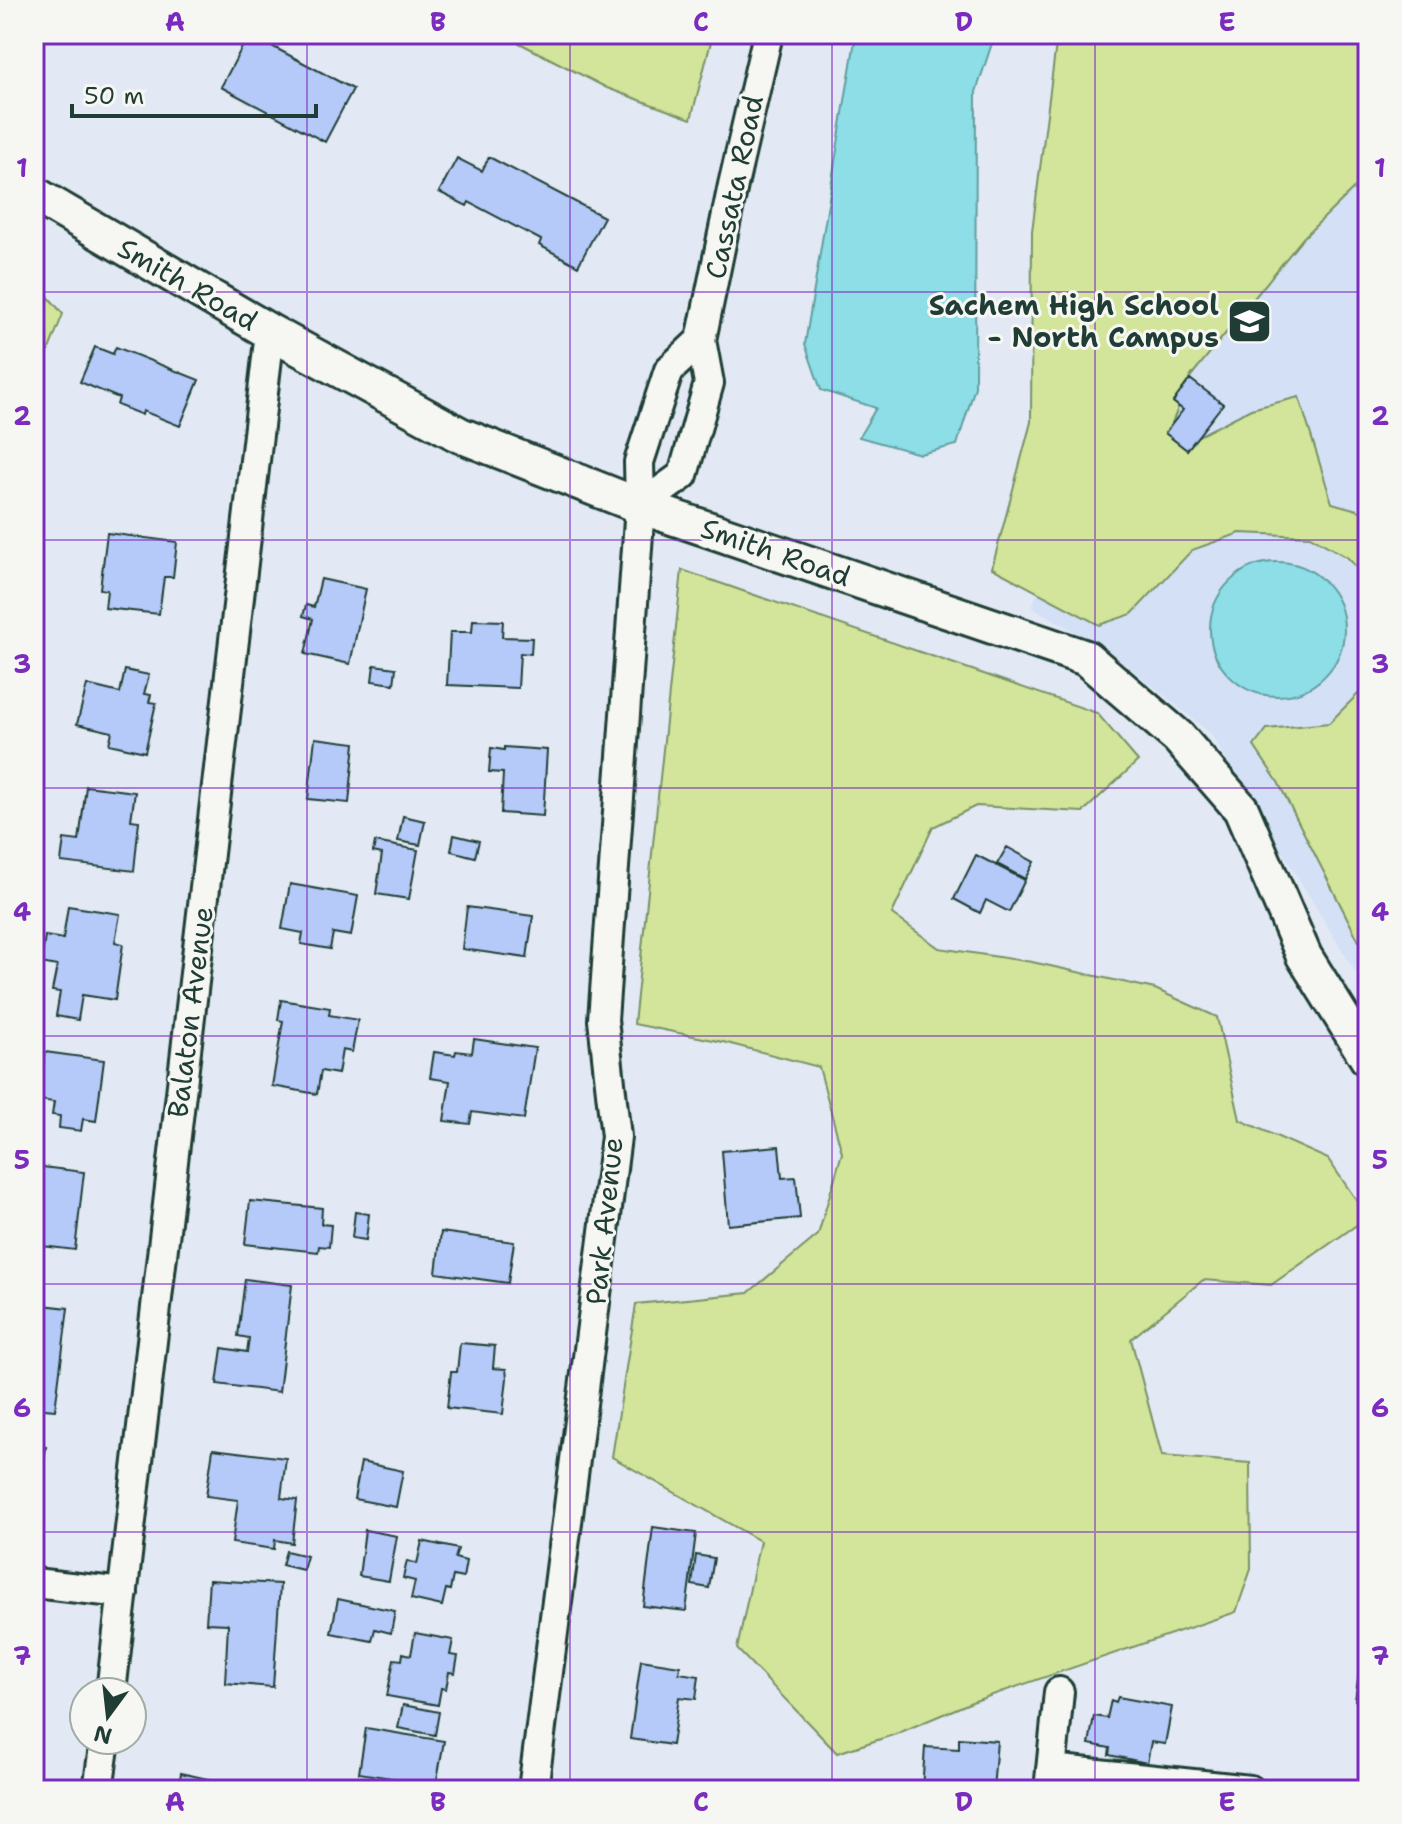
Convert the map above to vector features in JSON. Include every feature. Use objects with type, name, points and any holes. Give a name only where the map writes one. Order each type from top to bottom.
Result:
[{"type":"street","name":"Cassata Road","points":[[640,506],[683,475],[709,383],[701,340],[768,34]]},
{"type":"street","name":"Smith Road","points":[[34,194],[270,332],[460,435],[640,506],[1086,658],[1178,737],[1241,809],[1304,956],[1368,1059]]},
{"type":"street","name":"Balaton Avenue","points":[[113,1676],[270,332]]},
{"type":"street","points":[[640,506],[639,462],[669,370],[701,340]]},
{"type":"street","name":"Park Avenue","points":[[533,1790],[616,1137],[603,1020],[640,506]]},
{"type":"street","points":[[34,1583],[123,1593]]},
{"type":"street","points":[[1059,1692],[1050,1779],[1250,1790]]},
{"type":"street","points":[[98,1790],[103,1756]]},
{"type":"shaded area","name":"Sachem High School - North Campus","points":[[1234,34],[1368,34],[1368,993],[1210,733],[1113,654],[1032,607]]},
{"type":"green space","points":[[502,34],[713,34],[691,119],[607,88]]},
{"type":"green space","points":[[1065,34],[1368,34],[1368,175],[1303,238],[1191,376],[1170,428],[1185,443],[1251,409],[1299,397],[1332,503],[1368,513],[1368,580],[1348,558],[1310,536],[1240,533],[1192,550],[1132,614],[1099,625],[992,568],[1031,422],[1032,231],[1056,44]]},
{"type":"green space","points":[[34,280],[63,314],[38,377],[34,421]]},
{"type":"green space","points":[[682,570],[1097,713],[1138,761],[1083,812],[976,806],[933,827],[892,914],[939,948],[1032,962],[1155,989],[1217,1017],[1240,1120],[1328,1159],[1368,1217],[1271,1285],[1203,1280],[1131,1339],[1162,1456],[1250,1463],[1251,1569],[1236,1612],[972,1702],[896,1734],[837,1753],[737,1649],[760,1541],[612,1457],[636,1304],[748,1293],[818,1235],[842,1153],[819,1067],[723,1042],[634,1024]]},
{"type":"green space","points":[[1368,661],[1368,959],[1278,782],[1254,746],[1267,729],[1329,723],[1363,689]]},
{"type":"water","points":[[856,34],[995,34],[976,92],[975,387],[957,445],[920,454],[859,437],[876,408],[821,390],[805,344]]},
{"type":"water","points":[[1277,562],[1303,567],[1325,581],[1339,603],[1344,629],[1339,655],[1325,677],[1303,691],[1277,696],[1251,691],[1229,677],[1215,655],[1210,629],[1215,603],[1229,581],[1251,567]]},
{"type":"building","points":[[249,34],[353,89],[325,142],[221,87]]},
{"type":"building","points":[[489,157],[604,217],[578,266],[539,245],[541,240],[469,202],[467,206],[439,192],[457,158],[482,171]]},
{"type":"building","points":[[95,347],[113,354],[116,347],[199,380],[180,426],[143,411],[142,415],[117,405],[119,398],[80,382]]},
{"type":"building","points":[[1190,379],[1223,404],[1187,450],[1165,433],[1183,410],[1173,402]]},
{"type":"building","points":[[107,533],[177,542],[173,577],[164,577],[159,614],[105,608],[107,590],[100,589]]},
{"type":"building","points":[[321,579],[366,589],[350,664],[305,654],[313,619],[303,616],[306,605],[314,607]]},
{"type":"building","points":[[473,620],[503,621],[502,637],[532,638],[531,654],[520,653],[518,688],[447,685],[450,632],[472,632]]},
{"type":"building","points":[[374,665],[396,668],[394,684],[372,681]]},
{"type":"building","points":[[125,670],[149,675],[144,694],[151,695],[149,702],[156,703],[145,752],[109,744],[112,732],[77,724],[87,685],[120,693]]},
{"type":"building","points":[[315,738],[355,743],[349,803],[308,799]]},
{"type":"building","points":[[504,747],[547,750],[543,816],[501,813],[503,773],[489,772],[491,748],[504,750]]},
{"type":"building","points":[[86,786],[135,792],[131,820],[139,821],[134,871],[61,862],[64,839],[79,841]]},
{"type":"building","points":[[403,816],[425,821],[420,845],[398,841]]},
{"type":"building","points":[[454,835],[479,841],[475,857],[451,851]]},
{"type":"building","points":[[375,842],[418,850],[409,899],[376,894],[382,854],[373,852]]},
{"type":"building","points":[[1007,847],[1034,862],[1025,879],[997,864]]},
{"type":"building","points":[[976,855],[1025,880],[1009,912],[986,900],[980,913],[954,899]]},
{"type":"building","points":[[290,884],[358,896],[351,936],[333,933],[330,949],[301,944],[303,933],[282,929]]},
{"type":"building","points":[[68,906],[120,914],[115,942],[123,944],[115,1000],[82,995],[78,1020],[56,1016],[60,992],[52,991],[57,966],[41,963],[45,936],[63,939]]},
{"type":"building","points":[[467,907],[533,916],[527,958],[462,949]]},
{"type":"building","points":[[281,1000],[330,1008],[329,1015],[358,1020],[352,1052],[342,1050],[338,1074],[321,1071],[317,1094],[272,1086],[283,1021],[278,1020]]},
{"type":"building","points":[[474,1039],[535,1048],[524,1119],[472,1112],[470,1124],[444,1121],[450,1081],[430,1078],[434,1052],[455,1055],[456,1051],[472,1053]]},
{"type":"building","points":[[45,1052],[104,1060],[96,1121],[83,1119],[81,1131],[59,1128],[60,1116],[52,1115],[54,1102],[39,1100]]},
{"type":"building","points":[[779,1146],[782,1178],[796,1177],[800,1218],[728,1225],[722,1151]]},
{"type":"building","points":[[34,1166],[84,1172],[75,1250],[34,1245]]},
{"type":"building","points":[[250,1201],[322,1208],[321,1224],[331,1225],[329,1247],[319,1246],[318,1252],[245,1244]]},
{"type":"building","points":[[355,1212],[369,1214],[366,1240],[352,1238]]},
{"type":"building","points":[[441,1232],[514,1242],[508,1283],[436,1273]]},
{"type":"building","points":[[245,1279],[292,1285],[279,1392],[217,1384],[222,1348],[247,1352],[249,1338],[238,1336]]},
{"type":"building","points":[[34,1304],[68,1308],[55,1410],[34,1408]]},
{"type":"building","points":[[460,1343],[495,1346],[493,1368],[506,1369],[503,1414],[447,1408],[451,1372],[457,1372]]},
{"type":"building","points":[[34,1446],[46,1447],[36,1517],[34,1517]]},
{"type":"building","points":[[213,1449],[286,1458],[281,1498],[297,1500],[292,1543],[275,1540],[274,1549],[232,1543],[238,1500],[206,1496]]},
{"type":"building","points":[[361,1462],[403,1471],[396,1507],[354,1499]]},
{"type":"building","points":[[653,1527],[696,1533],[686,1611],[643,1606]]},
{"type":"building","points":[[365,1530],[397,1536],[389,1581],[359,1576]]},
{"type":"building","points":[[422,1541],[458,1549],[455,1558],[466,1561],[463,1578],[453,1576],[442,1606],[411,1599],[415,1581],[403,1578],[407,1561],[417,1564]]},
{"type":"building","points":[[286,1551],[307,1556],[303,1570],[282,1565]]},
{"type":"building","points":[[696,1555],[714,1558],[709,1588],[692,1585]]},
{"type":"building","points":[[209,1580],[280,1584],[273,1687],[225,1683],[228,1624],[206,1623]]},
{"type":"building","points":[[338,1599],[395,1611],[391,1633],[375,1629],[372,1641],[331,1633]]},
{"type":"building","points":[[1368,1610],[1368,1702],[1355,1700]]},
{"type":"building","points":[[415,1633],[453,1640],[450,1655],[458,1656],[455,1673],[449,1672],[446,1689],[441,1688],[438,1705],[387,1696],[394,1659],[402,1660],[403,1653],[411,1655]]},
{"type":"building","points":[[641,1660],[680,1666],[679,1673],[699,1676],[696,1699],[679,1697],[672,1745],[630,1739]]},
{"type":"building","points":[[1118,1697],[1172,1707],[1165,1744],[1151,1742],[1147,1763],[1109,1755],[1110,1748],[1089,1744],[1094,1716],[1107,1718],[1111,1700],[1116,1702]]},
{"type":"building","points":[[403,1705],[439,1712],[435,1735],[398,1728]]},
{"type":"building","points":[[366,1728],[444,1741],[436,1785],[359,1773]]},
{"type":"building","points":[[959,1738],[997,1741],[993,1790],[922,1790],[925,1747],[959,1749]]},
{"type":"building","points":[[181,1773],[256,1790],[178,1790]]},
{"type":"place","name":"Sachem High School - North Campus","points":[[1250,321]]}]
